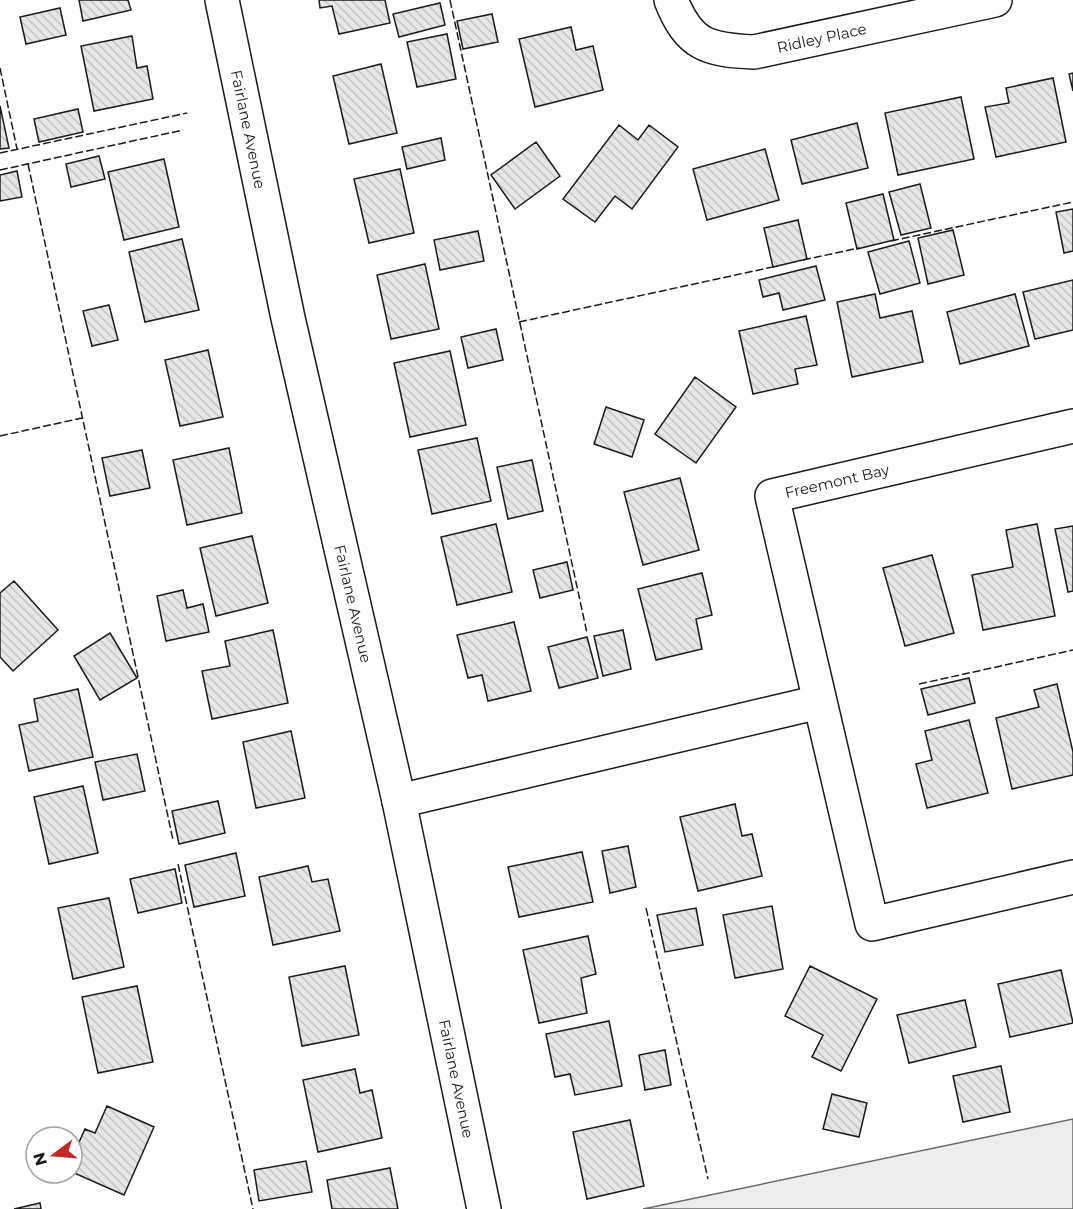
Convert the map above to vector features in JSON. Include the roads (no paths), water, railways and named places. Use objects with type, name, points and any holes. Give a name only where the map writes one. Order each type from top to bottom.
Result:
[{"type":"street","name":"Fairlane Avenue","points":[[222,0],[288,318],[399,801],[484,1209]]},
{"type":"street","name":"Ridley Place","points":[[671,0],[680,21],[699,42],[721,51],[754,52],[995,0]]},
{"type":"street","name":"Freemont Bay","points":[[1073,426],[772,496],[872,924],[1073,877]]},
{"type":"street","points":[[399,801],[819,702]]}]
